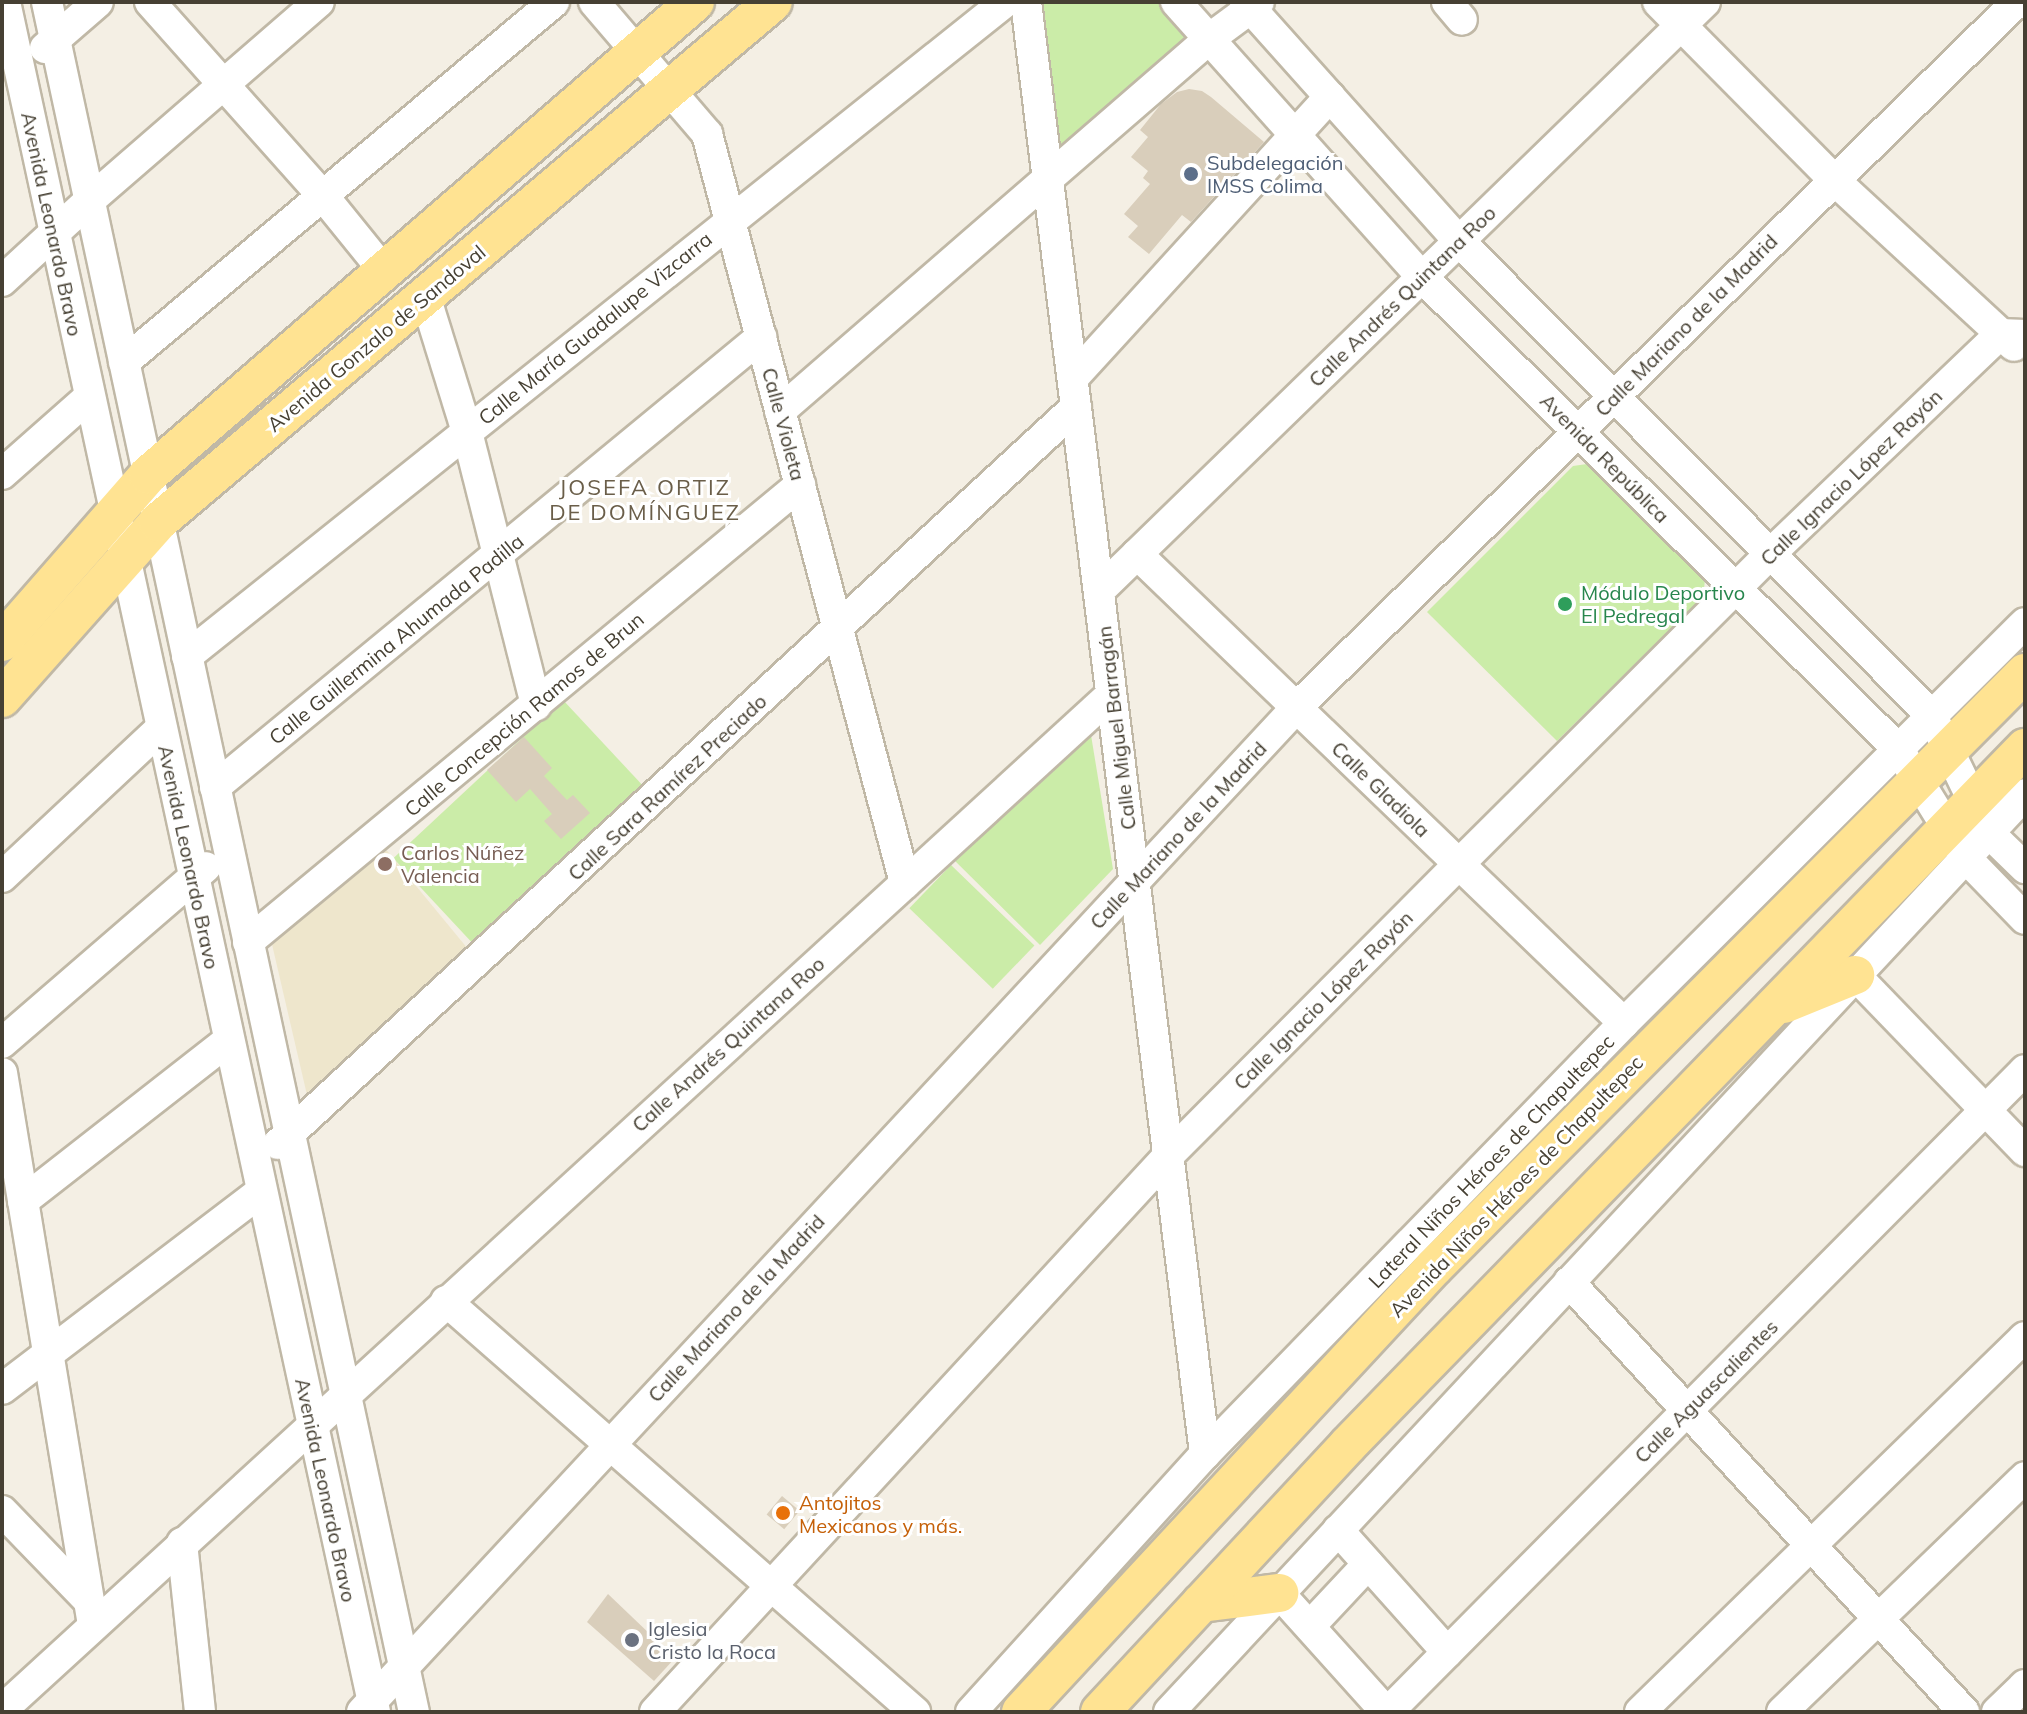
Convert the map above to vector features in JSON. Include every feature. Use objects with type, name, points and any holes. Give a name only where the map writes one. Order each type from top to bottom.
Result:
[{"type":"main road","points":[[2,642],[148,475],[695,2]]},
{"type":"main road","name":"Avenida Gonzalo de Sandoval","points":[[2,698],[158,522],[773,2]]},
{"type":"main road","name":"Avenida Niños Héroes de Chapultepec","points":[[1021,1712],[1434,1267],[1909,765],[1940,733],[2025,673]]},
{"type":"main road","points":[[1100,1712],[1348,1445],[1770,1010],[1956,843],[1981,816],[2025,748]]},
{"type":"main road","points":[[1770,1010],[1855,975]]},
{"type":"main road","points":[[1201,1603],[1279,1593]]},
{"type":"street","name":"Avenida Leonardo Bravo","points":[[5,2],[10,77],[54,233],[370,1708]]},
{"type":"street","name":"Avenida Leonardo Bravo","points":[[47,2],[414,1712]]},
{"type":"street","points":[[10,77],[98,2]]},
{"type":"street","points":[[150,2],[324,197],[384,271]]},
{"type":"street","points":[[2,281],[89,201],[319,2]]},
{"type":"street","points":[[124,362],[554,2]]},
{"type":"street","name":"Calle Violeta","points":[[594,2],[707,134],[905,883]]},
{"type":"street","name":"Calle María Guadalupe Vizcarra","points":[[187,656],[1005,2]]},
{"type":"street","name":"Calle Miguel Barragán","points":[[1026,2],[1205,1454]]},
{"type":"street","name":"Avenida República","points":[[1176,2],[1422,277],[1736,588],[1909,765],[1956,843],[2025,919]]},
{"type":"street","points":[[1658,2],[1833,179],[2012,334],[2025,355]]},
{"type":"street","name":"Calle Andrés Quintana Roo","points":[[1099,591],[1705,2]]},
{"type":"street","name":"Calle Mariano de la Madrid","points":[[370,1708],[405,1665],[609,1444],[1297,707],[2017,2]]},
{"type":"street","points":[[780,411],[1251,4],[1459,241],[1770,554],[1940,733],[1981,816],[2025,868]]},
{"type":"street","name":"Calle Sara Ramírez Preciado","points":[[2,1389],[258,1178],[290,1133],[838,630],[1074,393],[1330,97]]},
{"type":"street","points":[[425,296],[467,432],[536,705]]},
{"type":"street","name":"Calle Ignacio López Rayón","points":[[655,1712],[1168,1156],[1770,554],[2012,334]]},
{"type":"street","name":"Calle Guillermina Ahumada Padilla","points":[[215,787],[761,337]]},
{"type":"street","points":[[2,474],[89,397]]},
{"type":"street","name":"Calle Concepción Ramos de Brun","points":[[248,942],[800,485]]},
{"type":"street","name":"Calle Gladiola","points":[[1137,554],[1624,1023]]},
{"type":"street","points":[[1940,733],[2025,623]]},
{"type":"street","name":"Calle Andrés Quintana Roo","points":[[2,1710],[91,1613],[182,1543],[1111,695]]},
{"type":"street","points":[[2,877],[161,728]]},
{"type":"street","name":"Lateral Niños Héroes de Chapultepec","points":[[971,1712],[1205,1454],[1624,1023],[1909,765]]},
{"type":"street","points":[[1981,816],[2025,794]]},
{"type":"street","points":[[1169,1712],[1855,975],[1956,843]]},
{"type":"street","points":[[2,1043],[228,848]]},
{"type":"street","points":[[1855,975],[1987,1108],[2025,1151]]},
{"type":"street","points":[[23,1201],[228,1041]]},
{"type":"street","name":"Calle Aguascalientes","points":[[1387,1712],[2025,1070]]},
{"type":"street","points":[[2,1073],[91,1613]]},
{"type":"street","points":[[1569,1282],[1964,1712]]},
{"type":"street","points":[[446,1301],[915,1712]]},
{"type":"street","points":[[1640,1712],[2025,1337]]},
{"type":"street","points":[[1782,1712],[2025,1477]]},
{"type":"street","points":[[2,1511],[91,1613]]},
{"type":"street","points":[[1338,1530],[1447,1652]]},
{"type":"street","points":[[182,1543],[200,1712]]},
{"type":"street","points":[[1310,1626],[1368,1564]]},
{"type":"street","points":[[1279,1593],[1387,1712]]},
{"type":"street","points":[[1997,1712],[2025,1685]]},
{"type":"shaded area","points":[[384,847],[468,949],[307,1095],[271,940]]},
{"type":"green space","points":[[1040,2],[1158,2],[1188,36],[1059,149]]},
{"type":"green space","name":"Módulo Deportivo El Pedregal","points":[[1587,464],[1705,580],[1703,597],[1557,741],[1427,612],[1573,466]]},
{"type":"green space","points":[[563,700],[645,788],[475,946],[393,858]]},
{"type":"green space","points":[[1090,729],[1113,869],[1040,945],[951,857]]},
{"type":"green space","points":[[951,865],[1034,946],[993,989],[909,908]]},
{"type":"building","name":"Subdelegación IMSS Colima","points":[[1189,89],[1202,91],[1211,97],[1264,142],[1191,222],[1182,215],[1149,254],[1128,237],[1138,226],[1124,214],[1150,184],[1143,178],[1148,171],[1131,157],[1148,137],[1140,130],[1161,104],[1177,92]]},
{"type":"building","points":[[524,737],[552,768],[544,776],[567,800],[573,795],[590,813],[561,839],[544,821],[552,814],[530,789],[516,802],[487,770]]},
{"type":"building","name":"Antojitos Mexicanos y más.","points":[[782,1496],[800,1511],[784,1529],[767,1514]]},
{"type":"building","name":"Iglesia Cristo la Roca","points":[[608,1594],[675,1658],[654,1681],[587,1622]]},
{"type":"place","name":"Subdelegación IMSS Colima","points":[[1191,174]]},
{"type":"place","name":"Módulo Deportivo El Pedregal","points":[[1565,604]]},
{"type":"place","name":"Carlos Núñez Valencia","points":[[385,864]]},
{"type":"place","name":"Antojitos Mexicanos y más.","points":[[783,1513]]},
{"type":"place","name":"Iglesia Cristo la Roca","points":[[632,1640]]},
{"type":"district","name":"JOSEFA ORTIZ DE DOMÍNGUEZ","points":[[645,500]]}]
